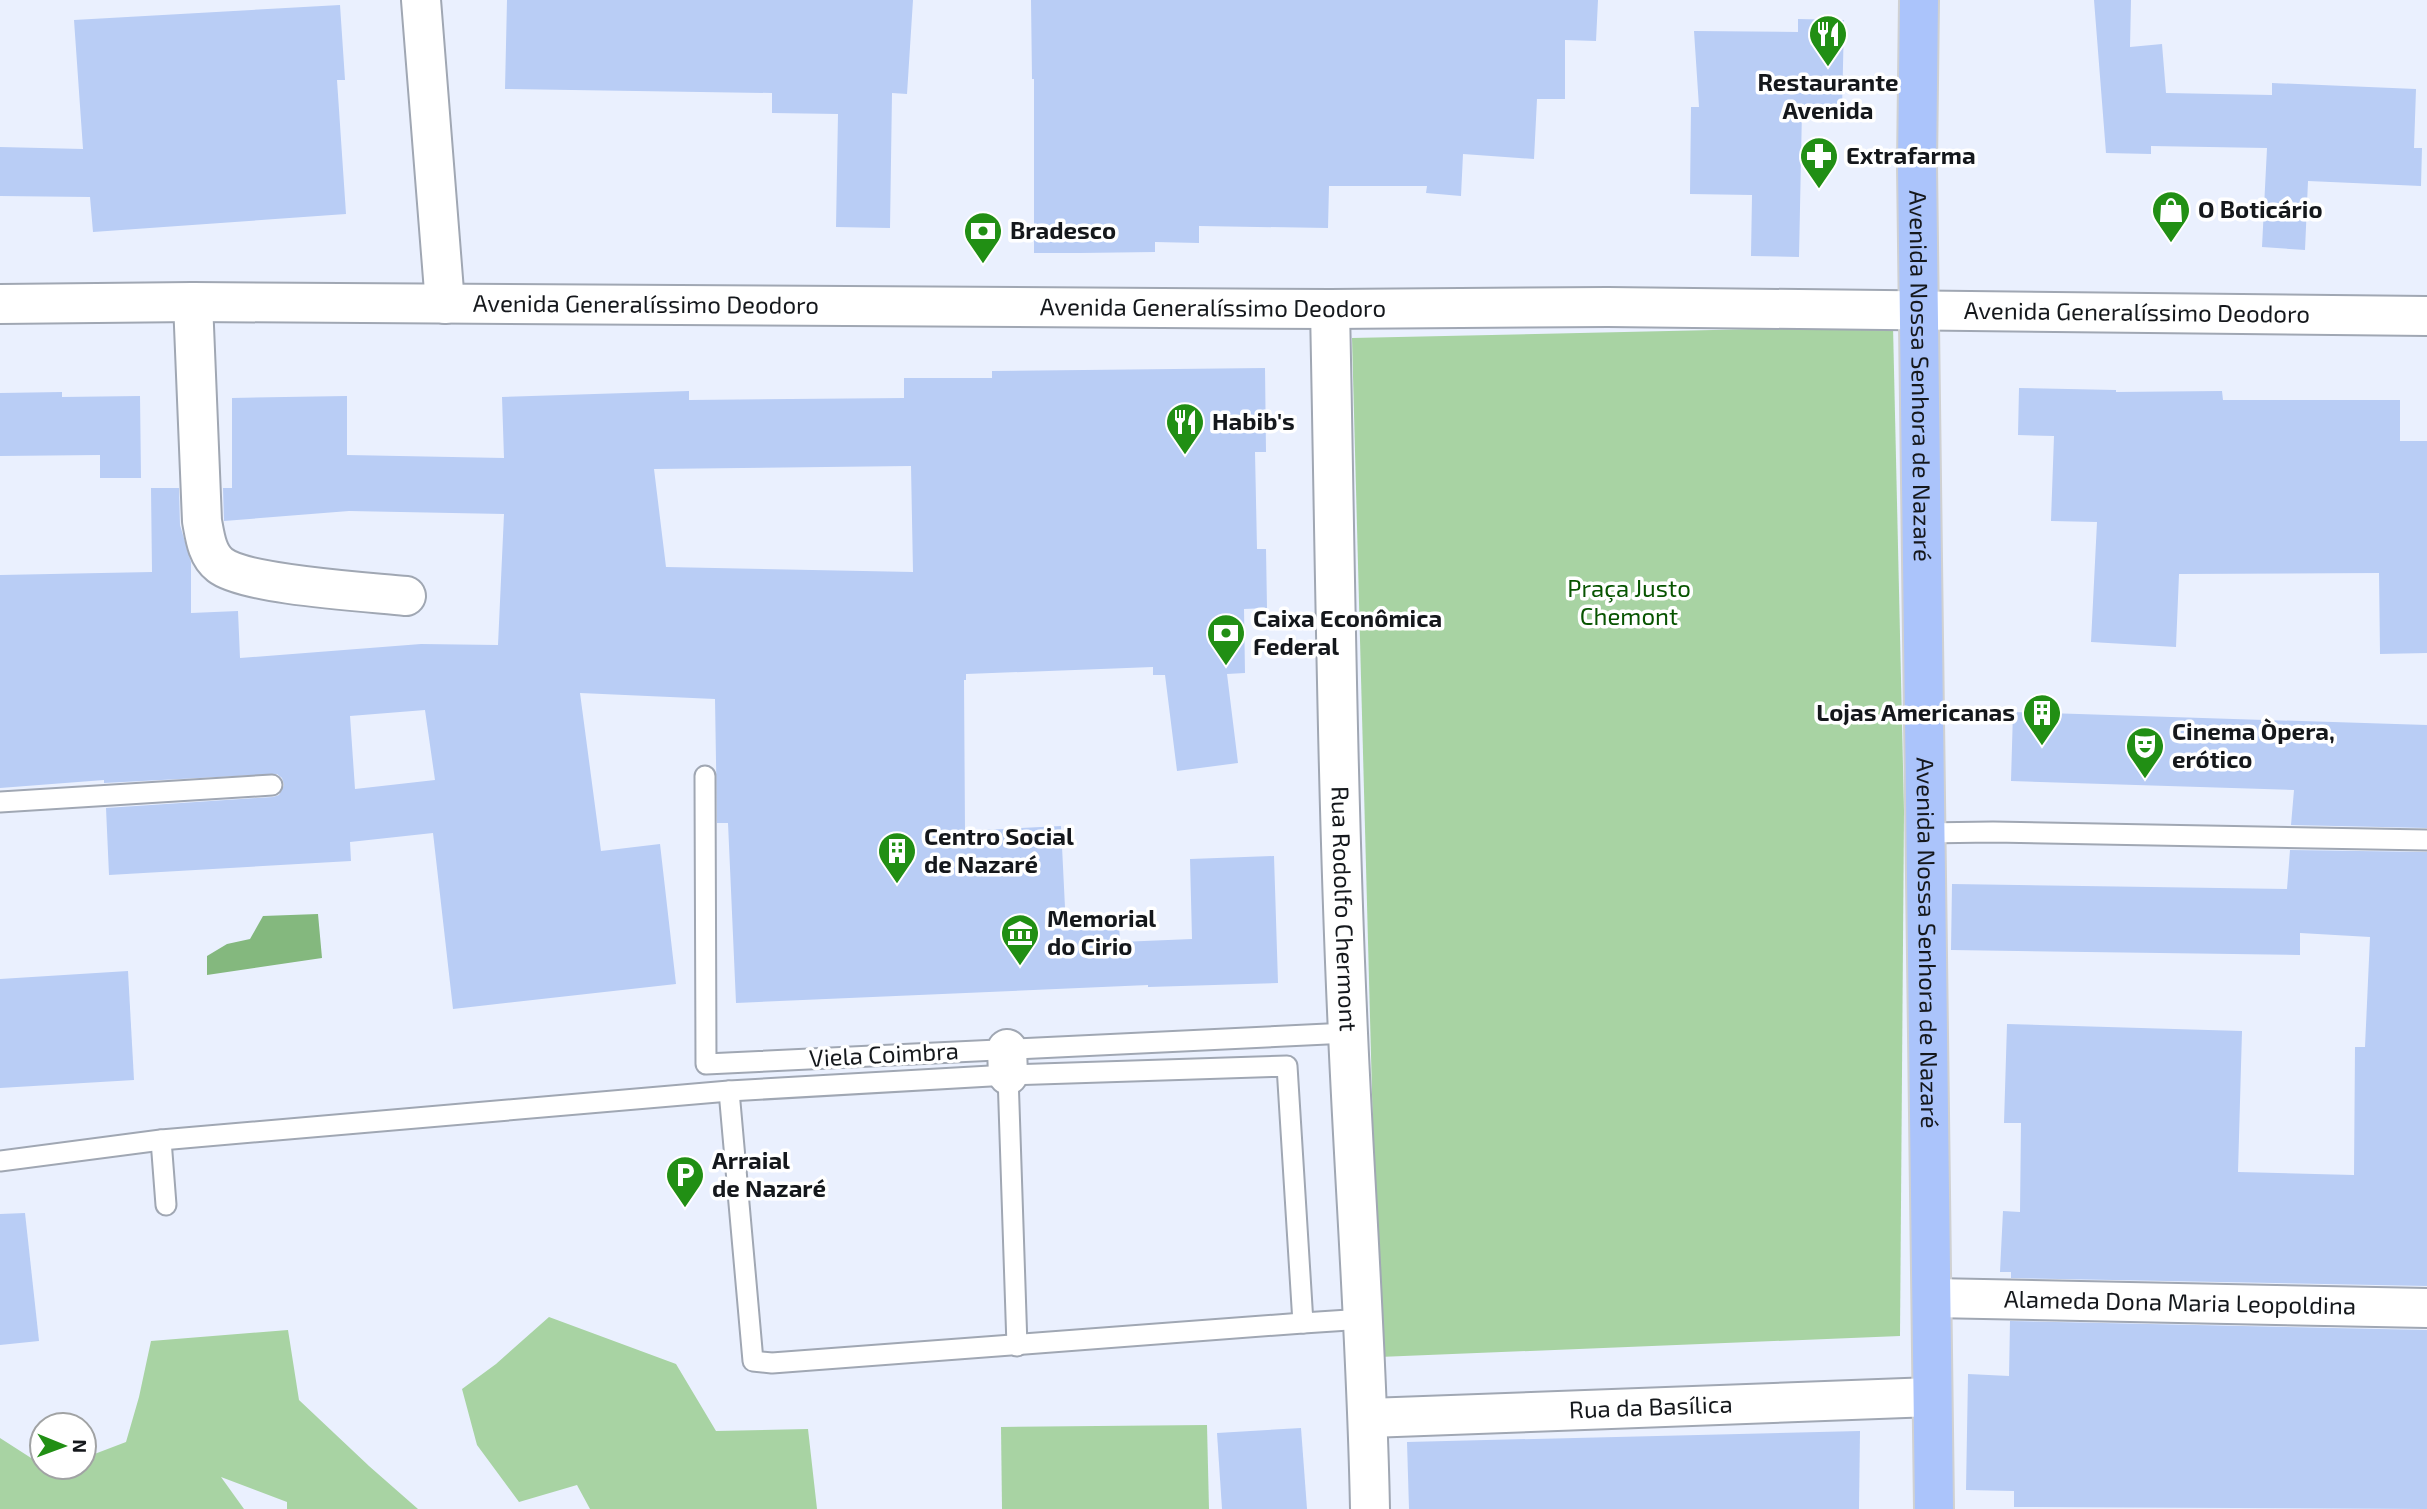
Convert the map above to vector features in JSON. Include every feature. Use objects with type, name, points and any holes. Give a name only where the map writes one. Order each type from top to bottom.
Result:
[{"type":"main road","name":"Avenida Nossa Senhora de Nazaré","points":[[1919,0],[1917,165],[1934,1509]]},
{"type":"street","points":[[421,0],[445,304]]},
{"type":"street","points":[[193,302],[202,521],[212,556],[228,570],[279,582],[406,596]]},
{"type":"street","name":"Avenida Generalíssimo Deodoro","points":[[0,304],[193,302],[1330,309],[1621,307],[2427,316]]},
{"type":"street","name":"Rua Rodolfo Chermont","points":[[1330,309],[1341,839],[1348,1033],[1369,1418],[1370,1509]]},
{"type":"street","name":"Alameda Dona Maria Leopoldina","points":[[1933,1298],[2427,1308]]},
{"type":"street","name":"Rua da Basílica","points":[[1369,1418],[1932,1397]]},
{"type":"lane","name":"Viela Coimbra","points":[[705,776],[706,1064],[1007,1062],[1348,1033]]},
{"type":"lane","points":[[0,802],[272,785]]},
{"type":"lane","points":[[1924,833],[2007,832],[2427,840]]},
{"type":"lane","points":[[1007,1062],[1017,1346]]},
{"type":"lane","points":[[0,1161],[161,1140],[729,1091],[1007,1062],[1287,1066],[1303,1323]]},
{"type":"lane","points":[[729,1091],[752,1362],[772,1363],[1017,1346],[1364,1319]]},
{"type":"lane","points":[[161,1140],[166,1205]]},
{"type":"green space","name":"Praça Justo Chemont","points":[[1893,326],[1904,811],[1900,1336],[1379,1357],[1352,338]]},
{"type":"green space","points":[[549,1317],[676,1364],[716,1431],[808,1429],[817,1509],[590,1509],[577,1485],[519,1502],[477,1445],[462,1389],[496,1364]]},
{"type":"green space","points":[[288,1330],[299,1400],[418,1509],[287,1509],[287,1502],[221,1477],[244,1509],[0,1509],[0,1438],[28,1456],[28,1481],[98,1481],[98,1453],[126,1442],[151,1341]]},
{"type":"green space","points":[[1207,1425],[1209,1509],[1002,1509],[1001,1427]]},
{"type":"shaded area","points":[[318,914],[322,958],[207,975],[207,956],[227,944],[250,939],[263,916]]},
{"type":"building","points":[[507,0],[913,0],[907,94],[892,93],[890,228],[836,227],[838,114],[772,113],[772,93],[505,89]]},
{"type":"building","points":[[1031,0],[1598,0],[1596,41],[1565,40],[1565,99],[1537,99],[1534,159],[1463,154],[1461,196],[1426,193],[1427,186],[1329,186],[1328,228],[1199,226],[1199,243],[1155,242],[1155,252],[1034,253]]},
{"type":"building","points":[[2094,0],[2131,0],[2130,47],[2162,44],[2166,93],[2272,95],[2272,83],[2416,89],[2414,148],[2422,148],[2421,186],[2308,181],[2305,250],[2262,247],[2267,148],[2151,146],[2151,154],[2106,153]]},
{"type":"building","points":[[340,5],[345,80],[337,80],[346,214],[93,232],[90,197],[0,196],[0,147],[83,149],[74,20]]},
{"type":"building","points":[[1798,19],[1844,20],[1842,111],[1802,110],[1799,257],[1751,256],[1752,195],[1690,194],[1691,107],[1699,107],[1694,31],[1798,32]]},
{"type":"building","points":[[1265,368],[1266,452],[1255,452],[1257,549],[1266,549],[1267,608],[1244,609],[1245,673],[1227,674],[1238,763],[1177,771],[1165,675],[1153,675],[1153,667],[966,674],[965,831],[1061,826],[1066,928],[1119,925],[1120,942],[1192,939],[1190,859],[1274,856],[1278,983],[1148,985],[736,1003],[728,823],[717,823],[715,699],[580,693],[601,851],[660,844],[676,984],[453,1009],[433,833],[350,842],[351,861],[109,875],[106,808],[273,797],[279,795],[284,785],[277,774],[104,783],[104,780],[0,788],[0,575],[152,572],[151,488],[179,488],[180,525],[191,562],[191,613],[238,611],[240,658],[421,644],[498,645],[504,514],[349,511],[224,521],[223,488],[232,488],[232,398],[347,396],[347,455],[504,458],[502,397],[689,391],[689,400],[904,398],[904,378],[992,378],[992,371]],"holes":[[[911,466],[913,572],[666,567],[654,469]],[[425,710],[435,780],[355,789],[350,716]]]},
{"type":"building","points":[[2019,388],[2116,392],[2222,391],[2223,400],[2400,400],[2400,441],[2427,441],[2427,653],[2380,654],[2379,573],[2179,574],[2176,647],[2091,642],[2097,522],[2051,521],[2054,436],[2018,435]]},
{"type":"building","points":[[62,392],[62,397],[140,396],[141,478],[100,478],[100,455],[0,456],[0,393]]},
{"type":"building","points":[[2013,712],[2427,725],[2427,828],[2291,825],[2294,790],[2011,781]]},
{"type":"building","points":[[2290,850],[2427,852],[2427,1286],[2011,1278],[2011,1272],[2000,1272],[2003,1211],[2020,1212],[2021,1123],[2004,1123],[2007,1024],[2242,1031],[2238,1172],[2354,1175],[2355,1047],[2365,1047],[2370,937],[2300,933],[2300,955],[1951,950],[1952,884],[2287,889]]},
{"type":"building","points":[[128,971],[134,1080],[0,1088],[0,979]]},
{"type":"building","points":[[25,1213],[39,1341],[0,1345],[0,1214]]},
{"type":"building","points":[[2010,1321],[2427,1330],[2427,1509],[2014,1507],[2014,1491],[1966,1490],[1968,1374],[2009,1376]]},
{"type":"building","points":[[1301,1428],[1307,1509],[1222,1509],[1217,1433]]},
{"type":"building","points":[[1860,1431],[1859,1509],[1409,1509],[1407,1442]]},
{"type":"place","name":"Restaurante Avenida","points":[[1828,68]]},
{"type":"place","name":"Extrafarma","points":[[1819,190]]},
{"type":"place","name":"O Boticário","points":[[2171,244]]},
{"type":"place","name":"Bradesco","points":[[983,265]]},
{"type":"place","name":"Habib's","points":[[1185,456]]},
{"type":"place","name":"Caixa Econômica Federal","points":[[1226,667]]},
{"type":"place","name":"Lojas Americanas","points":[[2042,747]]},
{"type":"place","name":"Cinema Òpera, erótico","points":[[2145,780]]},
{"type":"place","name":"Centro Social de Nazaré","points":[[897,885]]},
{"type":"place","name":"Memorial do Cirio","points":[[1020,967]]},
{"type":"place","name":"Arraial de Nazaré","points":[[685,1209]]}]
